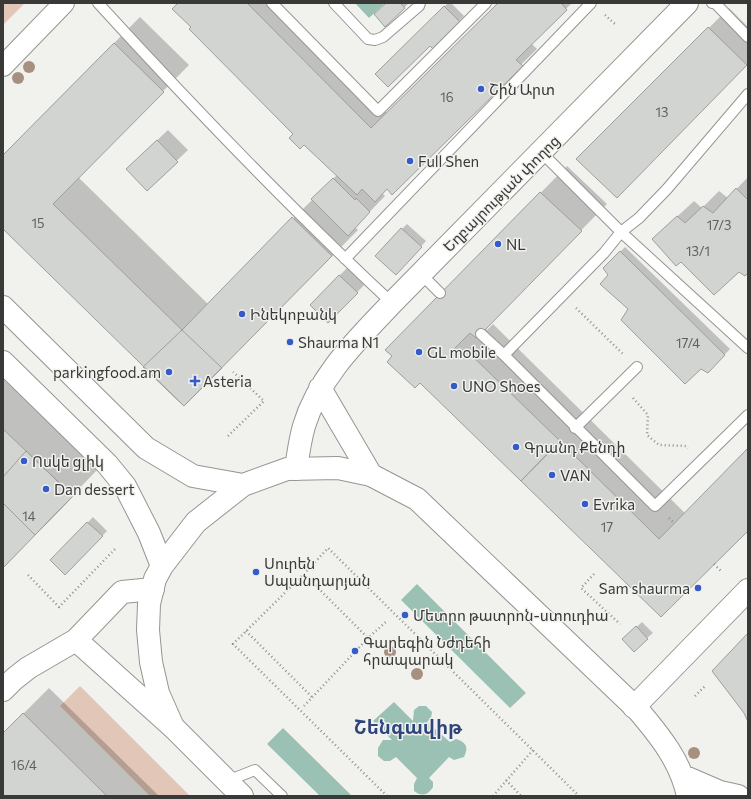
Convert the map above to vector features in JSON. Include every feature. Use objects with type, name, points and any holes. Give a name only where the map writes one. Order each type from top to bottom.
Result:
[{"type":"main road","name":"Եղբայրության փողոց","points":[[296,468],[304,426],[320,388],[350,346],[688,3]]},
{"type":"main road","points":[[3,307],[146,448],[193,476],[243,486]]},
{"type":"main road","points":[[3,362],[107,464],[125,486],[149,533],[162,566]]},
{"type":"main road","points":[[320,388],[371,476]]},
{"type":"main road","points":[[173,727],[158,693],[151,662],[148,630],[149,604],[155,579],[162,566],[196,522],[243,486],[287,469],[338,468],[371,476],[417,499],[634,707],[660,736],[685,786],[738,796]]},
{"type":"main road","points":[[3,690],[28,668],[76,640],[122,592],[153,589]]},
{"type":"main road","points":[[634,707],[748,590]]},
{"type":"main road","points":[[76,640],[173,727],[242,796]]},
{"type":"street","points":[[3,66],[64,3]]},
{"type":"lane","points":[[98,3],[181,94],[345,259],[392,303]]},
{"type":"lane","points":[[272,3],[378,111],[486,3]]},
{"type":"lane","points":[[334,3],[368,39],[375,40],[383,37],[419,6],[420,3]]},
{"type":"lane","points":[[345,259],[591,3]]},
{"type":"lane","points":[[712,3],[716,4],[748,37]]},
{"type":"lane","points":[[504,355],[604,253],[621,232],[639,218],[667,189],[748,94]]},
{"type":"lane","points":[[540,152],[621,232],[748,348]]},
{"type":"lane","points":[[421,274],[440,293]]},
{"type":"lane","points":[[481,334],[504,355],[575,428],[655,506],[748,414]]},
{"type":"lane","points":[[575,428],[637,367]]},
{"type":"lane","points":[[227,781],[255,770],[282,796]]},
{"type":"path","points":[[563,295],[637,367]]},
{"type":"path","points":[[228,436],[264,401],[233,372]]},
{"type":"path","points":[[620,384],[648,415],[647,435],[660,445],[686,446],[702,459]]},
{"type":"path","points":[[28,575],[59,607],[116,548]]},
{"type":"path","points":[[386,796],[233,644],[304,574],[328,548],[579,796]]},
{"type":"path","points":[[714,564],[721,571]]},
{"type":"path","points":[[304,574],[368,638]]},
{"type":"path","points":[[594,574],[581,588],[620,624]]},
{"type":"path","points":[[304,706],[368,638],[387,621]]},
{"type":"path","points":[[246,631],[312,697]]},
{"type":"path","points":[[695,696],[706,685]]},
{"type":"path","points":[[492,796],[532,750]]},
{"type":"path","points":[[506,780],[521,796]]},
{"type":"shaded area","points":[[3,3],[25,3],[3,25]]},
{"type":"shaded area","points":[[355,3],[385,3],[369,18]]},
{"type":"shaded area","points":[[417,584],[526,693],[510,708],[401,600]]},
{"type":"shaded area","points":[[80,686],[190,796],[150,796],[60,706]]},
{"type":"shaded area","points":[[394,702],[413,721],[414,710],[419,706],[426,706],[432,712],[431,718],[427,722],[450,742],[456,739],[466,745],[464,757],[454,760],[449,757],[429,778],[433,782],[433,787],[425,794],[420,794],[414,791],[414,784],[417,778],[396,757],[390,761],[384,761],[378,756],[378,748],[383,740],[392,740],[373,721]]},
{"type":"shaded area","points":[[283,728],[352,796],[320,796],[267,744]]},
{"type":"building","points":[[178,3],[247,3],[371,128],[498,3],[562,3],[567,10],[516,60],[523,66],[392,195],[387,189],[375,202],[362,189],[357,195],[304,145],[300,149],[289,138],[293,134],[189,29],[191,27],[172,9]]},
{"type":"building","points":[[386,3],[400,3],[405,8],[385,27],[374,14]]},
{"type":"building","points":[[444,6],[460,22],[433,49],[430,46],[388,87],[375,74]]},
{"type":"building","points":[[708,27],[747,65],[617,198],[576,159]]},
{"type":"building","points":[[114,43],[164,92],[53,204],[182,330],[292,217],[332,256],[184,406],[3,229],[3,155]]},
{"type":"building","points":[[157,140],[178,162],[147,191],[126,169]]},
{"type":"building","points":[[333,178],[355,200],[356,198],[370,212],[348,236],[311,199]]},
{"type":"building","points":[[736,188],[748,200],[748,273],[745,276],[739,272],[714,295],[681,262],[676,266],[652,239],[677,216],[685,223],[703,206],[713,213]]},
{"type":"building","points":[[540,192],[582,231],[481,334],[476,338],[470,333],[454,349],[461,355],[466,350],[560,441],[521,481],[420,383],[415,388],[387,362],[392,356],[385,350]]},
{"type":"building","points":[[401,228],[422,247],[396,275],[375,256]]},
{"type":"building","points":[[620,251],[725,355],[708,373],[701,369],[685,384],[621,320],[628,309],[600,284],[608,275],[603,268]]},
{"type":"building","points":[[339,275],[358,293],[328,323],[310,305]]},
{"type":"building","points":[[182,330],[222,368],[184,406],[143,367]]},
{"type":"building","points":[[3,429],[73,496],[3,568]]},
{"type":"building","points":[[560,441],[659,539],[748,448],[748,531],[661,617],[521,481]]},
{"type":"building","points":[[26,451],[73,496],[35,535],[3,503],[3,477]]},
{"type":"building","points":[[87,522],[103,536],[65,575],[50,560]]},
{"type":"building","points":[[636,626],[648,639],[634,652],[622,639]]},
{"type":"building","points":[[748,633],[748,722],[744,713],[712,671]]},
{"type":"building","points":[[23,713],[107,796],[3,796],[3,733]]},
{"type":"place","name":"Շին Արտ","points":[[481,89]]},
{"type":"place","name":"Full Shen","points":[[410,161]]},
{"type":"place","name":"NL","points":[[498,244]]},
{"type":"place","name":"Ինեկոբանկ","points":[[242,314]]},
{"type":"place","name":"Shaurma N1","points":[[290,342]]},
{"type":"place","name":"GL mobile","points":[[419,352]]},
{"type":"place","name":"parkingfood.am","points":[[169,372]]},
{"type":"place","name":"Asteria","points":[[195,381]]},
{"type":"place","name":"UNO Shoes","points":[[454,386]]},
{"type":"place","name":"Գրանդ Քենդի","points":[[516,447]]},
{"type":"place","name":"Ոսկե ցլիկ","points":[[24,461]]},
{"type":"place","name":"VAN","points":[[552,475]]},
{"type":"place","name":"Dan dessert","points":[[46,489]]},
{"type":"place","name":"Evrika","points":[[585,504]]},
{"type":"place","name":"Սուրեն Սպանդարյան","points":[[256,572]]},
{"type":"place","name":"Sam shaurma","points":[[698,588]]},
{"type":"place","name":"Մետրո թատրոն-ստուդիա","points":[[405,615]]},
{"type":"place","name":"Գարեգին Նժդեհի հրապարակ","points":[[355,651]]},
{"type":"district","name":"Շենգավիթ","points":[[408,726]]}]
